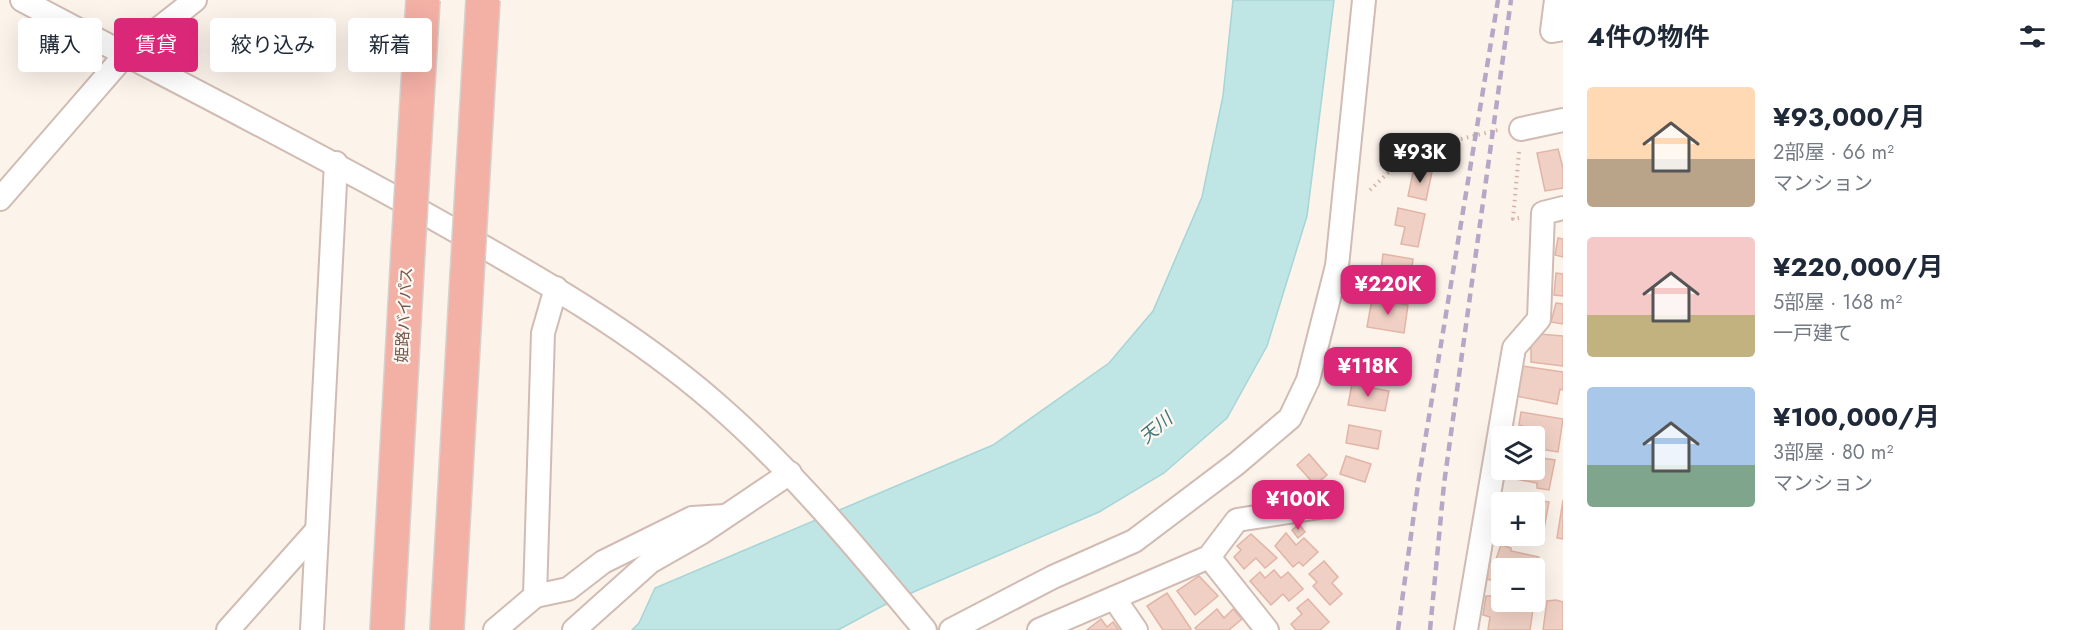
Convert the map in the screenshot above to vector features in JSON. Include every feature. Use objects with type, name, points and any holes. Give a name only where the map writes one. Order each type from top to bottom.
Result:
[{"type":"highway","name":"姫路バイパス","points":[[387,629],[423,0]]},
{"type":"highway","points":[[447,630],[483,0]]},
{"type":"street","points":[[22,0],[114,49]]},
{"type":"street","points":[[172,18],[195,0]]},
{"type":"street","points":[[951,630],[1053,577],[1134,541],[1236,464],[1290,418],[1308,380],[1337,266],[1364,0]]},
{"type":"street","points":[[1556,0],[1552,31],[1563,29]]},
{"type":"street","points":[[0,199],[114,68]]},
{"type":"street","points":[[158,72],[336,163],[556,288],[675,370],[712,400],[790,473],[920,624]]},
{"type":"street","points":[[1521,129],[1563,120]]},
{"type":"street","points":[[312,630],[336,163]]},
{"type":"street","points":[[1466,630],[1514,348],[1539,319],[1553,210]]},
{"type":"street","points":[[535,596],[543,333],[556,288]]},
{"type":"street","points":[[574,630],[650,562],[701,533],[790,473]]},
{"type":"street","points":[[1039,630],[1209,557],[1237,520],[1320,507]]},
{"type":"street","points":[[495,630],[535,596],[568,589],[603,562],[692,518],[725,516]]},
{"type":"street","points":[[228,630],[317,530]]},
{"type":"street","points":[[1209,557],[1267,630]]},
{"type":"street","points":[[1114,598],[1136,630]]},
{"type":"path","points":[[1342,210],[1363,197],[1386,172],[1411,151],[1508,128],[1521,129],[1513,219],[1553,210]]},
{"type":"water","name":"天川","points":[[1233,0],[1334,0],[1307,216],[1267,346],[1227,418],[1164,473],[1099,512],[888,603],[838,630],[632,630],[639,623],[655,588],[993,445],[1109,363],[1153,311],[1202,197],[1223,96]]},
{"type":"building","points":[[1558,149],[1563,168],[1563,188],[1545,191],[1537,153]]},
{"type":"building","points":[[1414,168],[1432,172],[1426,200],[1408,196]]},
{"type":"building","points":[[1398,208],[1425,214],[1418,247],[1401,244],[1405,227],[1395,225]]},
{"type":"building","points":[[1558,238],[1563,239],[1563,257],[1555,255]]},
{"type":"building","points":[[1383,254],[1413,259],[1409,291],[1379,287]]},
{"type":"building","points":[[1556,273],[1563,274],[1563,296],[1554,295]]},
{"type":"building","points":[[1372,299],[1408,305],[1404,333],[1367,327]]},
{"type":"building","points":[[1556,303],[1563,304],[1563,324],[1551,322]]},
{"type":"building","points":[[1539,334],[1563,336],[1563,366],[1531,362],[1531,348],[1523,347]]},
{"type":"building","points":[[1367,357],[1396,360],[1394,378],[1364,374]]},
{"type":"building","points":[[1522,366],[1563,372],[1563,390],[1560,389],[1557,404],[1516,396]]},
{"type":"building","points":[[1352,384],[1389,391],[1385,411],[1348,405]]},
{"type":"building","points":[[1521,412],[1563,419],[1558,452],[1545,450],[1545,426],[1519,425]]},
{"type":"building","points":[[1349,425],[1381,431],[1378,449],[1346,443]]},
{"type":"building","points":[[1309,454],[1327,475],[1315,485],[1297,465]]},
{"type":"building","points":[[1346,456],[1371,464],[1365,482],[1340,474]]},
{"type":"building","points":[[1545,459],[1555,460],[1549,490],[1537,488],[1537,483],[1521,480],[1545,480]]},
{"type":"building","points":[[1563,500],[1563,539],[1557,538]]},
{"type":"building","points":[[1545,501],[1549,502],[1545,524]]},
{"type":"building","points":[[1299,524],[1305,532],[1298,538],[1292,530]]},
{"type":"building","points":[[1286,533],[1296,545],[1304,538],[1318,552],[1303,566],[1299,562],[1293,567],[1275,546]]},
{"type":"building","points":[[1251,534],[1277,558],[1265,568],[1256,558],[1244,569],[1234,557],[1241,550],[1237,546]]},
{"type":"building","points":[[1501,546],[1511,548],[1511,551],[1539,557],[1539,558],[1496,558]]},
{"type":"building","points":[[1324,561],[1338,577],[1332,583],[1342,594],[1330,605],[1313,586],[1317,582],[1309,574]]},
{"type":"building","points":[[1488,562],[1491,562],[1491,580],[1486,579]]},
{"type":"building","points":[[1274,570],[1281,578],[1288,572],[1303,589],[1289,601],[1283,594],[1271,605],[1250,581],[1260,572],[1265,578]]},
{"type":"building","points":[[1199,576],[1218,596],[1195,615],[1177,591]]},
{"type":"building","points":[[1167,593],[1190,630],[1163,630],[1147,606]]},
{"type":"building","points":[[1486,596],[1491,596],[1491,612],[1533,612],[1530,630],[1488,630],[1490,617],[1483,615]]},
{"type":"building","points":[[1308,599],[1329,622],[1320,630],[1296,630],[1291,624],[1302,614],[1297,608]]},
{"type":"building","points":[[1547,601],[1563,602],[1563,630],[1543,630]]},
{"type":"building","points":[[1217,609],[1224,618],[1233,609],[1242,619],[1229,630],[1197,630],[1195,628]]},
{"type":"building","points":[[1101,619],[1107,627],[1113,622],[1119,630],[1087,630]]},
{"type":"railway","points":[[1398,630],[1419,477],[1498,0]]},
{"type":"railway","points":[[1430,630],[1444,484],[1511,0]]}]
